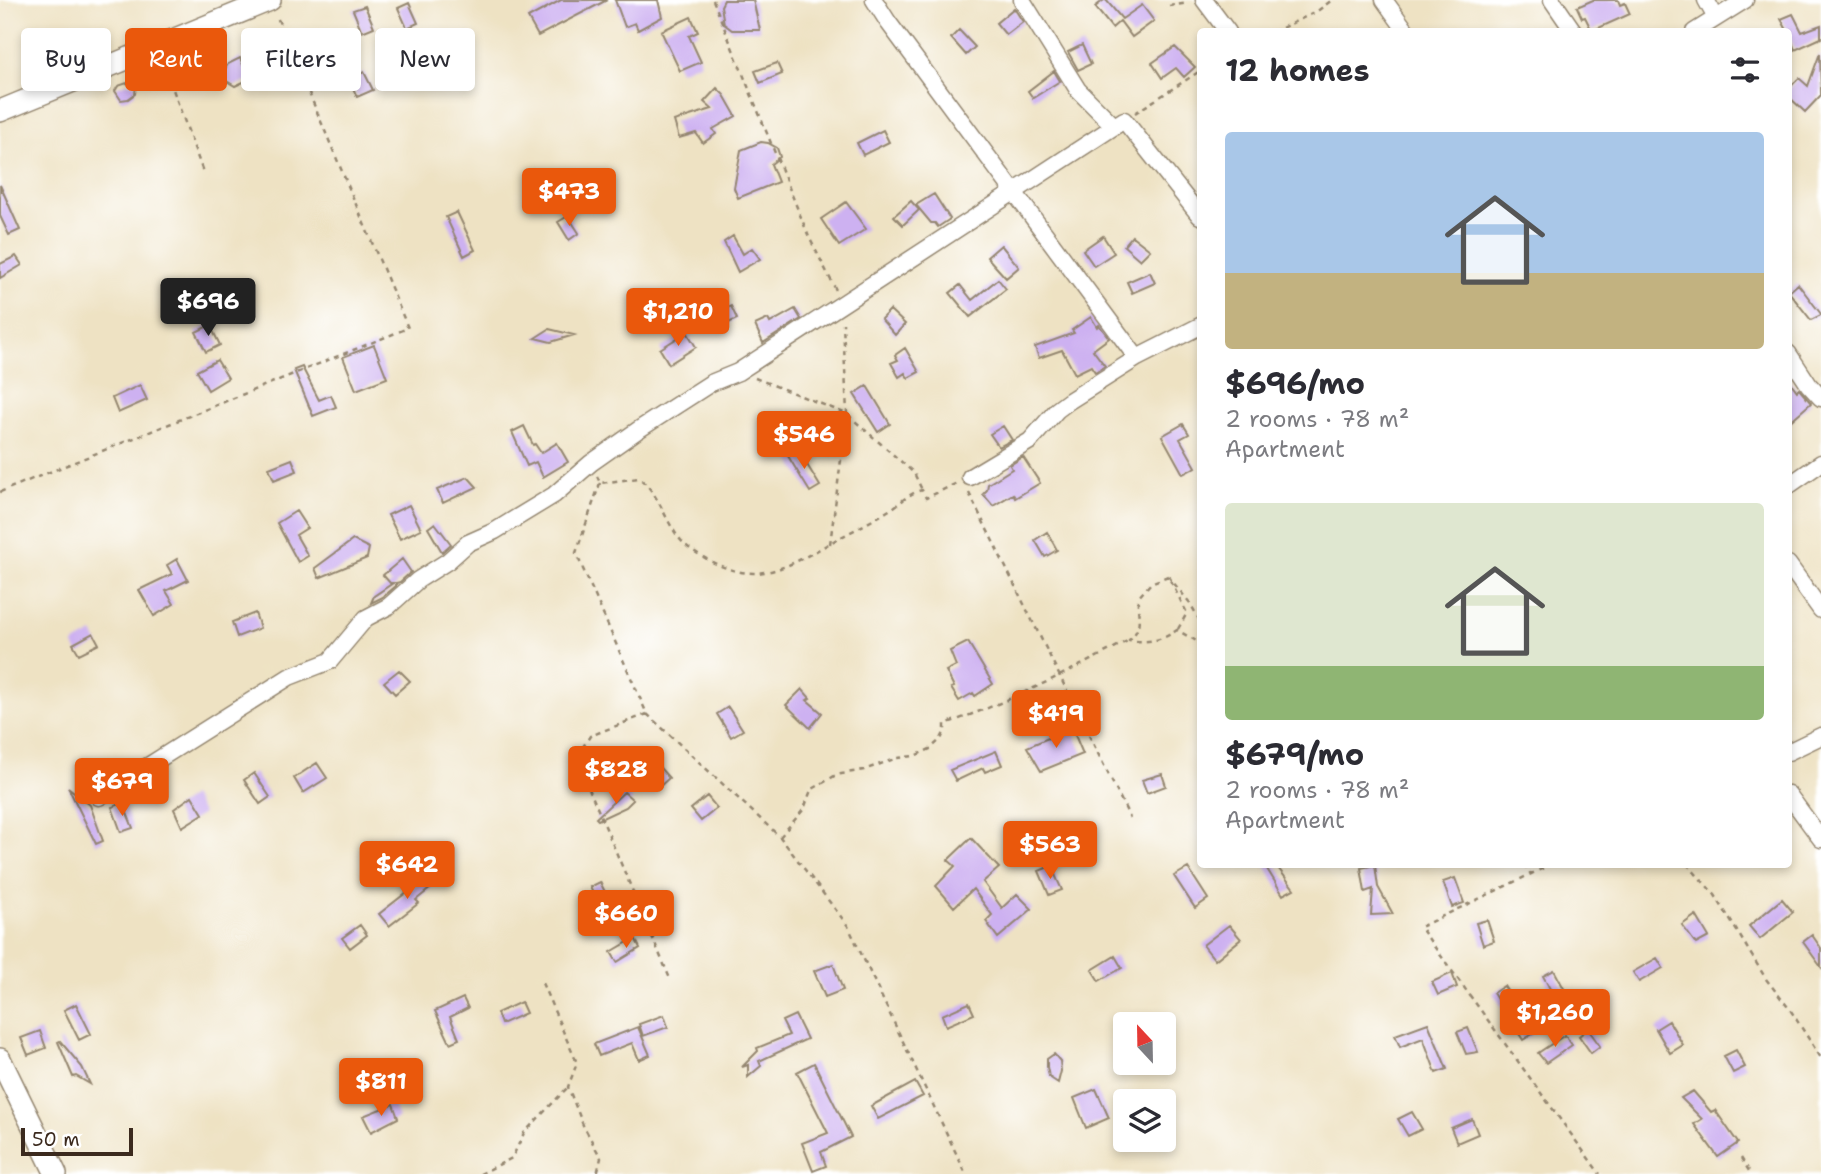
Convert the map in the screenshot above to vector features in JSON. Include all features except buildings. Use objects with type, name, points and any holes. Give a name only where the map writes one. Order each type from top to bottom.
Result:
[{"type":"street","points":[[201,28],[270,0]]},
{"type":"street","points":[[874,0],[1137,358]]},
{"type":"street","points":[[1022,0],[1079,90],[1119,123],[1197,213]]},
{"type":"street","points":[[1384,0],[1404,28]]},
{"type":"street","points":[[1552,0],[1570,28]]},
{"type":"street","points":[[1706,0],[1716,18]]},
{"type":"street","points":[[1700,28],[1745,0]]},
{"type":"street","points":[[1205,1],[1225,28]]},
{"type":"street","points":[[0,111],[125,59]]},
{"type":"street","points":[[99,797],[289,677],[330,661],[366,618],[389,606],[418,580],[445,564],[468,543],[495,531],[554,495],[591,463],[711,383],[738,372],[1119,123]]},
{"type":"street","points":[[966,479],[1030,441],[1057,410],[1137,358],[1197,328]]},
{"type":"street","points":[[1792,359],[1809,386],[1821,398]]},
{"type":"street","points":[[1792,483],[1821,463]]},
{"type":"street","points":[[1792,570],[1821,610]]},
{"type":"street","points":[[1792,750],[1821,736]]},
{"type":"street","points":[[1792,799],[1821,839]]},
{"type":"street","points":[[0,1059],[56,1174]]},
{"type":"path","points":[[0,492],[408,328],[270,0]]},
{"type":"path","points":[[713,0],[809,237],[843,303],[847,414],[830,544]]},
{"type":"path","points":[[1282,28],[1316,12],[1332,0]]},
{"type":"path","points":[[1170,6],[1205,1]]},
{"type":"path","points":[[1119,123],[1197,73]]},
{"type":"path","points":[[174,91],[204,172]]},
{"type":"path","points":[[738,372],[847,414],[914,473],[926,498],[966,479],[1130,818]]},
{"type":"path","points":[[591,463],[600,482],[576,553],[647,714],[779,837],[848,926],[966,1174]]},
{"type":"path","points":[[600,482],[639,478],[650,486],[680,540],[692,550],[736,570],[752,573],[791,566],[922,490]]},
{"type":"path","points":[[1129,640],[1149,642],[1166,638],[1177,630],[1187,613],[1168,576]]},
{"type":"path","points":[[779,837],[804,809],[811,790],[836,775],[922,753],[941,739],[945,724],[994,708],[1061,677],[1129,640],[1136,634],[1140,623],[1139,598],[1151,583],[1168,576]]},
{"type":"path","points":[[1168,576],[1197,616]]},
{"type":"path","points":[[1177,630],[1197,641]]},
{"type":"path","points":[[647,714],[590,736],[576,758],[671,981]]},
{"type":"path","points":[[1527,868],[1531,874]]},
{"type":"path","points":[[1544,868],[1420,927],[1600,1174]]},
{"type":"path","points":[[1691,868],[1715,895],[1766,979],[1791,1011],[1821,1058]]},
{"type":"path","points":[[480,1174],[512,1158],[524,1133],[568,1087],[577,1063],[542,983]]},
{"type":"path","points":[[568,1087],[583,1125],[601,1158],[597,1174]]},
{"type":"path","points":[[1741,1158],[1751,1174]]}]
